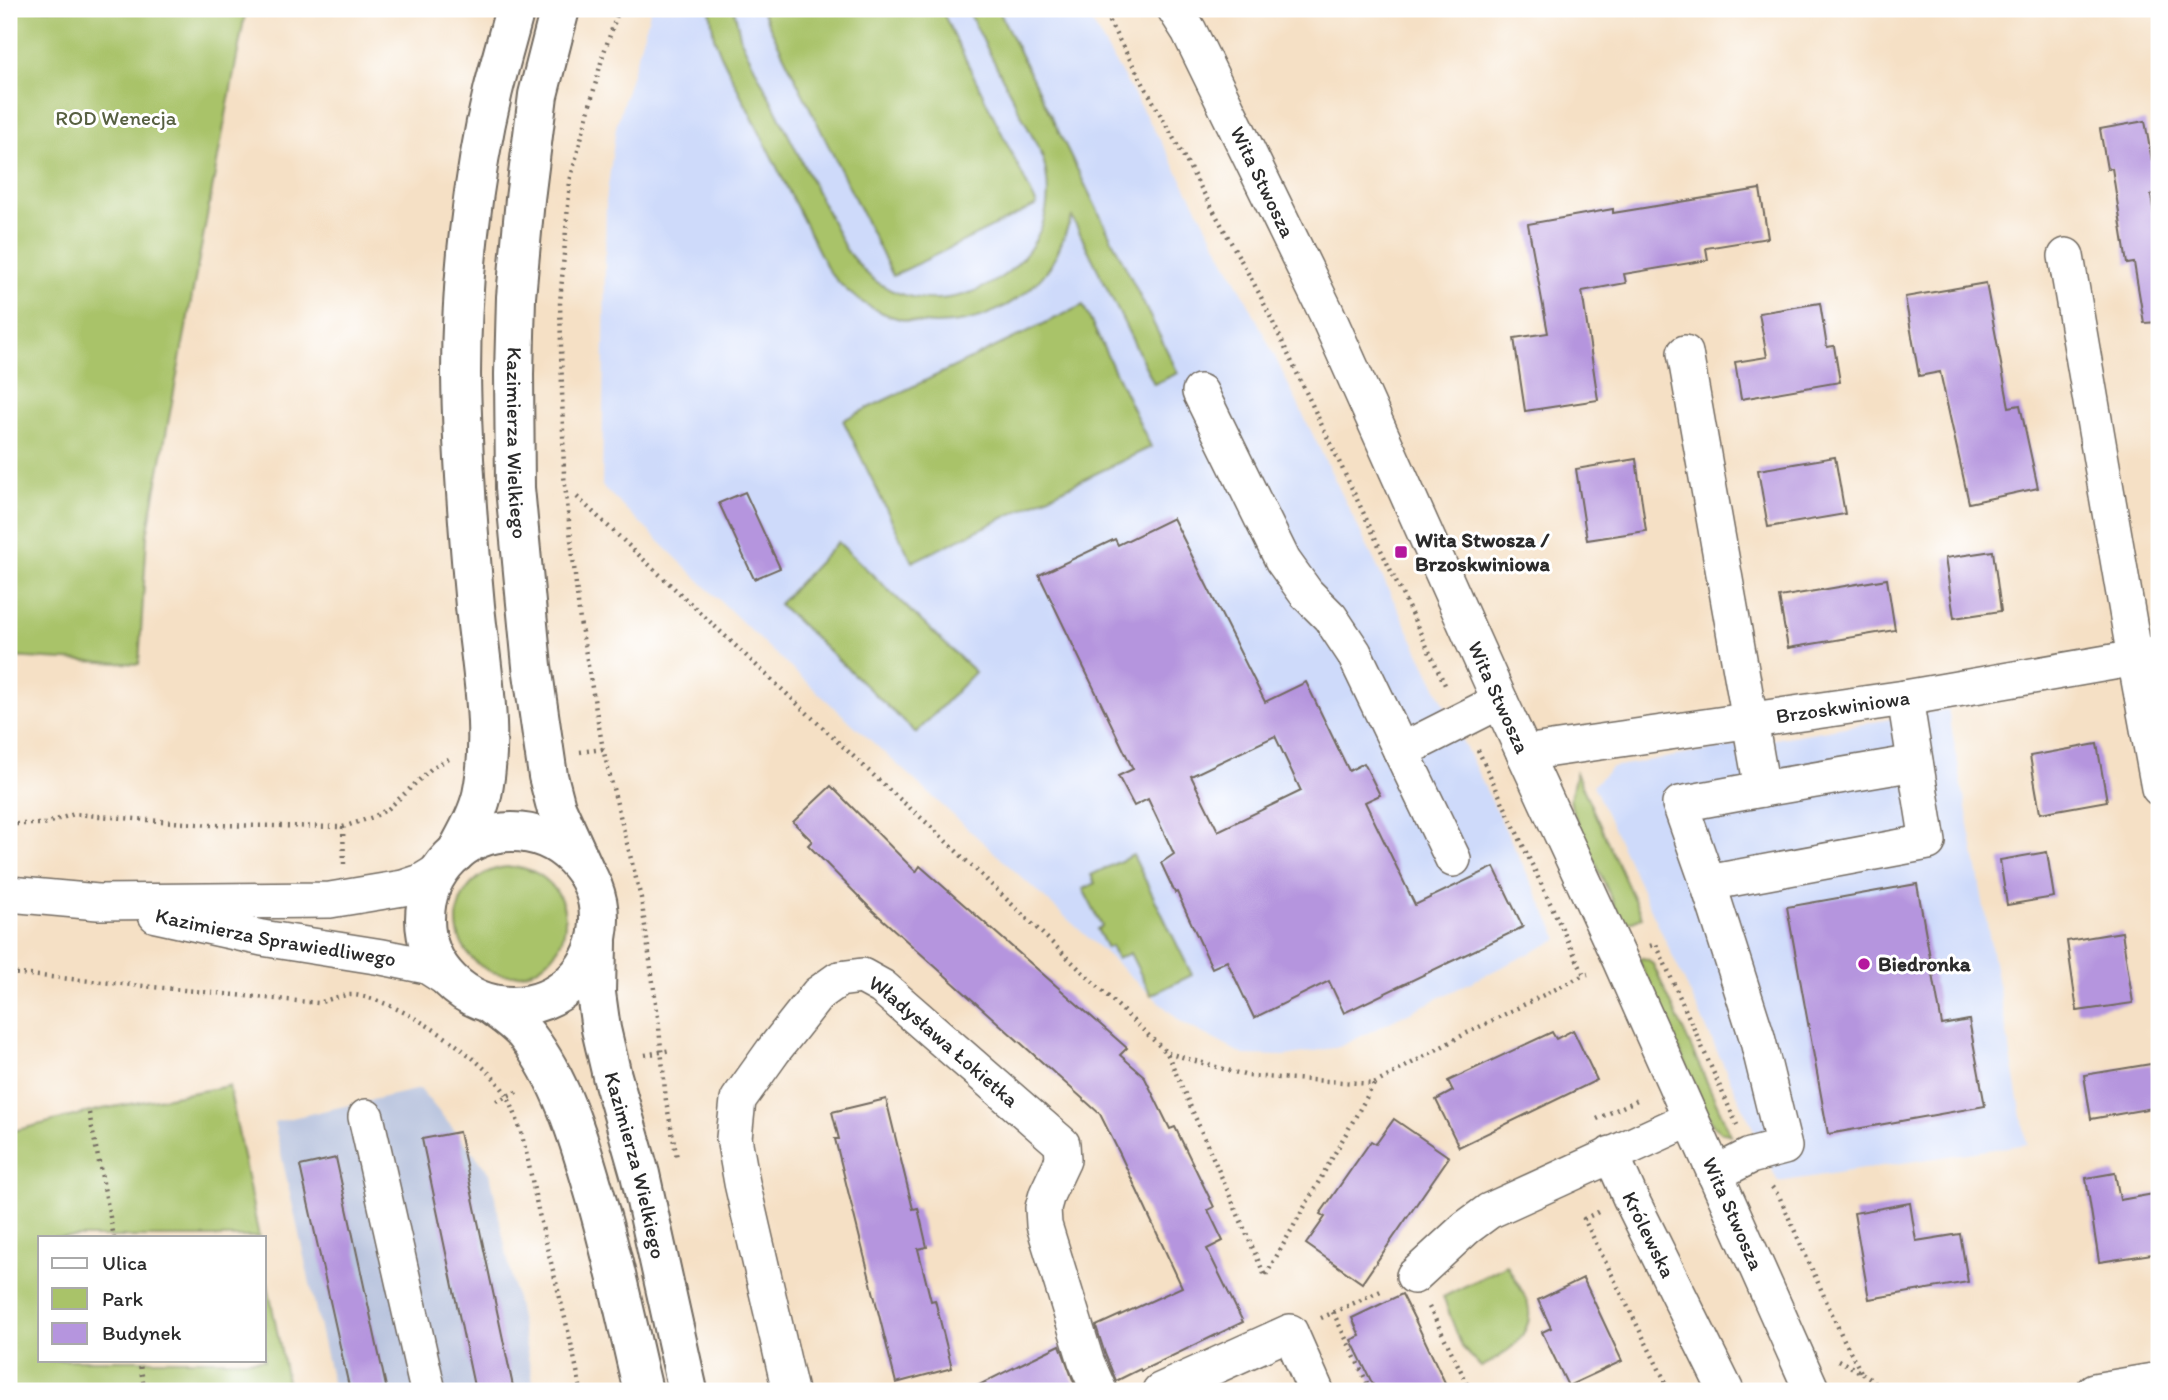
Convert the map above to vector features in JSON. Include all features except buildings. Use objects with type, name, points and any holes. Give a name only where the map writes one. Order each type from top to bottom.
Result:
[{"type":"main road","points":[[447,862],[477,839],[500,833],[525,833],[548,840],[569,853],[585,871],[596,893],[599,916],[597,939],[589,960],[576,979],[558,993],[537,1003],[491,1005],[470,997],[452,982],[438,964],[428,942],[425,917],[429,893],[447,862],[473,822],[481,798],[486,760],[484,679],[464,479],[461,372],[467,264],[477,175],[493,92],[515,9]]},
{"type":"main road","name":"Kazimierza Wielkiego","points":[[560,9],[538,94],[516,297],[515,488],[532,666],[548,776],[556,807],[585,871]]},
{"type":"main road","name":"Kazimierza Wielkiego","points":[[597,939],[596,993],[601,1030],[611,1076],[640,1174],[688,1391]]},
{"type":"main road","name":"Kazimierza Wielkiego","points":[[491,1005],[527,1035],[552,1077],[575,1129],[602,1220],[643,1391]]},
{"type":"street","name":"Wita Stwosza","points":[[1175,9],[1189,31],[1326,312],[1812,1391]]},
{"type":"street","points":[[2066,256],[2147,656],[2159,788]]},
{"type":"street","points":[[1685,353],[1762,789]]},
{"type":"street","points":[[1200,392],[1283,561],[1306,593],[1329,617],[1354,653],[1453,859]]},
{"type":"street","name":"Brzoskwiniowa","points":[[1524,753],[1905,698],[2147,656]]},
{"type":"street","points":[[1708,883],[1928,842],[1905,698]]},
{"type":"street","points":[[1401,751],[1500,701]]},
{"type":"street","points":[[1715,1174],[1750,1156],[1784,1147],[1757,1037],[1680,804],[1915,763]]},
{"type":"street","name":"Kazimierza Sprawiedliwego","points":[[9,894],[98,902],[330,900],[403,888],[421,882],[447,862]]},
{"type":"street","name":"Kazimierza Sprawiedliwego","points":[[98,902],[262,938],[426,966],[452,982]]},
{"type":"street","name":"Władysława Łokietka","points":[[790,1391],[742,1183],[734,1138],[738,1100],[818,994],[839,979],[862,976],[882,987],[1062,1144],[1063,1160],[1043,1208],[1044,1225],[1086,1361],[1099,1391]]},
{"type":"street","points":[[366,1117],[428,1391]]},
{"type":"street","points":[[1414,1276],[1477,1219],[1690,1119]]},
{"type":"street","name":"Królewska","points":[[1611,1154],[1726,1391]]},
{"type":"street","points":[[1160,1391],[1290,1332],[1316,1391]]},
{"type":"street","points":[[2094,1391],[2159,1380]]},
{"type":"path","points":[[619,9],[603,55],[570,181],[560,303],[564,475],[580,621],[603,748],[641,898],[658,1017],[666,1101],[678,1162]]},
{"type":"path","points":[[577,497],[927,823],[1167,1053],[1265,1276],[1374,1084],[1462,1035],[1584,975]]},
{"type":"path","points":[[9,824],[44,824],[74,814],[210,825],[343,827]]},
{"type":"path","points":[[9,973],[318,1003],[345,995],[357,995],[381,1002],[440,1034],[492,1075],[507,1096],[522,1139],[581,1391]]},
{"type":"path","points":[[1167,1053],[1248,1076],[1374,1084]]},
{"type":"path","points":[[496,1101],[507,1096]]},
{"type":"path","points":[[89,1112],[114,1236]]},
{"type":"path","points":[[1765,1179],[1779,1196],[1861,1372],[1882,1391]]},
{"type":"path","points":[[1630,1197],[1584,1219],[1670,1391]]},
{"type":"path","points":[[1290,1332],[1414,1276],[1471,1391]]},
{"type":"path","points":[[1333,1312],[1371,1391]]},
{"type":"path","points":[[139,1362],[145,1391]]},
{"type":"shaded area","points":[[651,9],[1084,9],[1167,152],[1250,306],[1559,939],[1339,1047],[1286,1056],[1244,1055],[1181,1022],[770,649],[602,486],[606,201],[616,127]]},
{"type":"shaded area","points":[[1948,709],[2027,1144],[1778,1182],[1593,785],[1612,767]]},
{"type":"shaded area","points":[[420,1089],[490,1173],[535,1391],[334,1391],[274,1122]]},
{"type":"green space","name":"ROD Wenecja","points":[[9,9],[246,9],[147,535],[139,664],[9,657]]},
{"type":"green space","points":[[710,9],[734,9],[741,40],[846,250],[866,273],[880,284],[902,294],[925,299],[949,298],[994,282],[1014,267],[1030,249],[1044,219],[1048,192],[1042,155],[967,9],[998,9],[1178,373],[1154,384],[1072,217],[1051,265],[1024,294],[996,311],[967,321],[936,324],[905,320],[876,310],[849,293],[827,268],[721,55],[714,37]]},
{"type":"green space","points":[[761,9],[941,9],[1037,205],[893,276]]},
{"type":"green space","points":[[1083,305],[1151,447],[912,562],[843,420]]},
{"type":"green space","points":[[838,542],[975,672],[916,733],[779,604]]},
{"type":"green space","points":[[1576,773],[1642,917],[1623,925],[1572,810],[1570,799]]},
{"type":"green space","points":[[1133,855],[1192,975],[1151,995],[1130,953],[1117,959],[1111,946],[1107,948],[1097,929],[1102,926],[1083,889],[1095,883],[1091,875]]},
{"type":"green space","points":[[511,867],[532,871],[549,883],[561,900],[565,921],[561,942],[549,959],[532,971],[511,975],[490,971],[473,959],[461,942],[457,921],[461,900],[473,883],[490,871]]},
{"type":"green space","points":[[1643,958],[1653,964],[1731,1135],[1713,1126],[1638,959]]},
{"type":"green space","points":[[229,1086],[259,1236],[38,1236],[38,1362],[266,1362],[266,1276],[289,1391],[9,1391],[9,1132],[102,1109]]},
{"type":"green space","points":[[1507,1265],[1528,1305],[1527,1326],[1508,1351],[1481,1367],[1462,1347],[1443,1297]]},
{"type":"place","name":"Wita Stwosza / Brzoskwiniowa","points":[[1401,552]]},
{"type":"place","name":"Biedronka","points":[[1864,964]]}]
